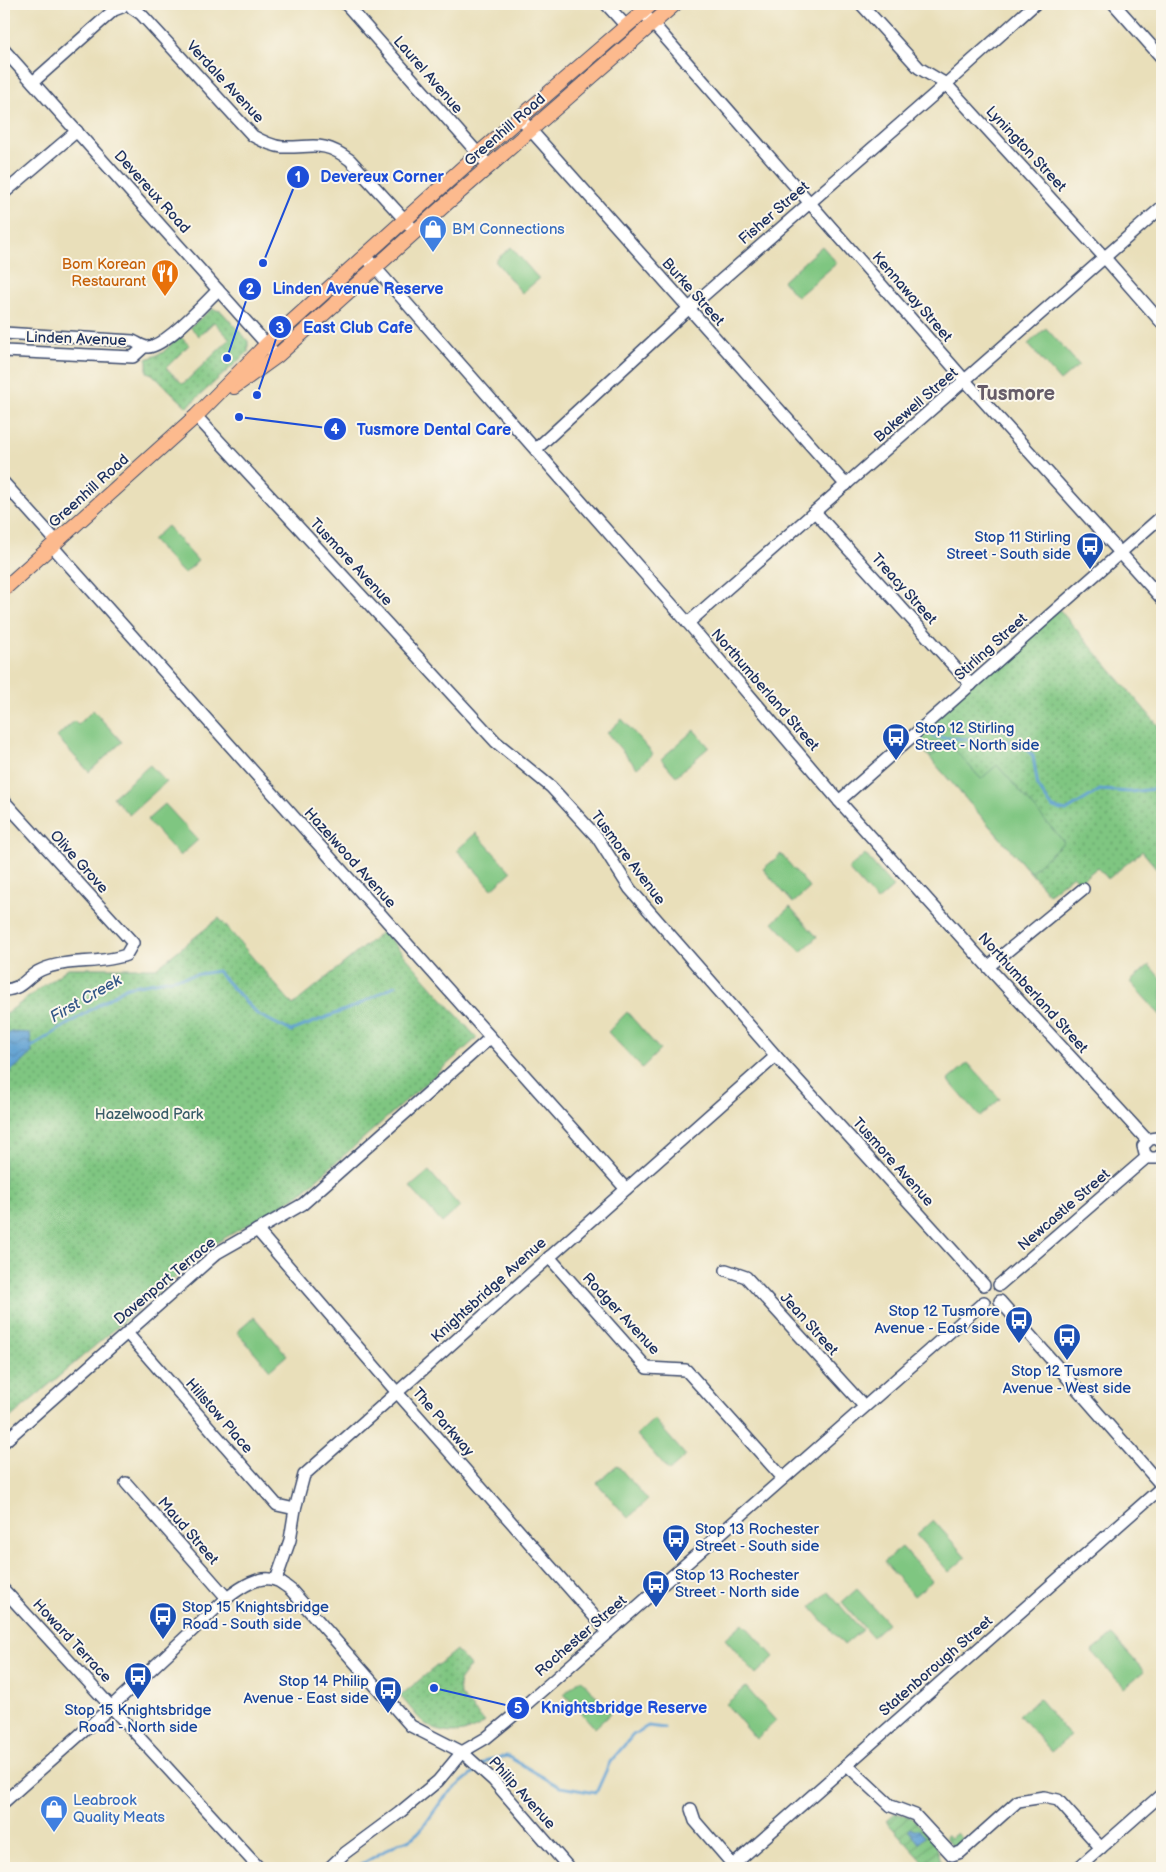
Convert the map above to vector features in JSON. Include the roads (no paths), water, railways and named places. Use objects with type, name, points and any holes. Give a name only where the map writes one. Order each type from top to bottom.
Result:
[{"type":"main road","name":"Greenhill Road","points":[[196,416],[277,356],[374,267],[675,4]]},
{"type":"main road","name":"Greenhill Road","points":[[4,589],[196,416],[267,344],[364,256],[478,154],[647,8]]},
{"type":"street","name":"Laurel Avenue","points":[[346,4],[489,166]]},
{"type":"street","points":[[606,4],[626,26]]},
{"type":"street","name":"Lynington Street","points":[[861,4],[919,68],[946,84],[1162,323]]},
{"type":"street","name":"Fisher Street","points":[[536,450],[688,308],[946,84],[1035,4]]},
{"type":"street","points":[[1114,4],[1162,58]]},
{"type":"street","points":[[33,82],[127,7]]},
{"type":"street","name":"Verdale Avenue","points":[[127,7],[253,136],[276,146],[316,145],[337,151],[350,160],[415,231]]},
{"type":"street","name":"Kennaway Street","points":[[647,8],[653,24],[966,381],[1162,599]]},
{"type":"street","name":"Devereux Road","points":[[4,50],[277,356]]},
{"type":"street","name":"Burke Street","points":[[520,118],[846,485]]},
{"type":"street","points":[[4,193],[77,131]]},
{"type":"street","name":"Bakewell Street","points":[[688,623],[1162,207]]},
{"type":"street","name":"Northumberland Street","points":[[364,256],[688,623],[840,800],[988,967],[1147,1140]]},
{"type":"street","name":"Linden Avenue","points":[[4,333],[133,341],[144,347],[156,346],[166,340],[218,290]]},
{"type":"street","points":[[92,356],[93,339]]},
{"type":"street","name":"Linden Avenue","points":[[4,351],[133,357],[144,347]]},
{"type":"street","name":"Tusmore Avenue","points":[[196,416],[496,742],[551,788],[597,836],[630,889],[776,1056],[984,1285]]},
{"type":"street","name":"Hazelwood Avenue","points":[[4,483],[55,544],[490,1038],[626,1189]]},
{"type":"street","name":"Treacy Street","points":[[815,512],[971,685]]},
{"type":"street","name":"Stirling Street","points":[[840,800],[1162,516]]},
{"type":"street","name":"Olive Grove","points":[[4,801],[132,943],[126,955],[116,959],[54,966],[39,970],[15,990],[4,990]]},
{"type":"street","points":[[988,967],[1083,889]]},
{"type":"street","name":"Davenport Terrace","points":[[4,1442],[217,1253],[303,1204],[490,1038]]},
{"type":"street","name":"Knightsbridge Avenue","points":[[276,1580],[290,1540],[295,1509],[304,1475],[776,1056]]},
{"type":"street","points":[[1162,1142],[1154,1138],[1147,1140],[1143,1146],[1147,1156],[1154,1159],[1162,1156]]},
{"type":"street","name":"Newcastle Street","points":[[999,1285],[1147,1156]]},
{"type":"street","name":"The Parkway","points":[[257,1230],[397,1393],[608,1632]]},
{"type":"street","name":"Rodger Avenue","points":[[549,1257],[648,1368],[686,1370],[783,1478]]},
{"type":"street","name":"Jean Street","points":[[726,1270],[746,1277],[864,1406]]},
{"type":"street","points":[[992,1282],[999,1285],[1003,1291],[1000,1301],[990,1305],[984,1302],[980,1293],[984,1285],[992,1282]]},
{"type":"street","points":[[1000,1301],[1162,1486]]},
{"type":"street","name":"Rochester Street","points":[[329,1868],[345,1853],[438,1781],[462,1752],[486,1738],[984,1302]]},
{"type":"street","name":"Hillstow Place","points":[[127,1333],[277,1505],[295,1509]]},
{"type":"street","name":"Maud Street","points":[[126,1483],[227,1598]]},
{"type":"street","name":"Statenborough Street","points":[[731,1867],[1162,1486]]},
{"type":"street","points":[[4,1802],[112,1706],[227,1598],[258,1579],[276,1580]]},
{"type":"street","name":"Philip Avenue","points":[[276,1580],[291,1590],[411,1726],[462,1752],[485,1772],[569,1868]]},
{"type":"street","name":"Howard Terrace","points":[[4,1590],[260,1868]]},
{"type":"street","points":[[847,1765],[891,1806],[915,1815],[952,1855],[961,1852],[1018,1801],[1044,1797],[1058,1800],[1101,1848]]},
{"type":"street","points":[[1078,1868],[1162,1794]]},
{"type":"street","points":[[691,1809],[694,1821],[731,1867]]},
{"type":"water","points":[[11,1032],[30,1033],[32,1052],[8,1073],[4,1071],[4,1037]]},
{"type":"water","points":[[910,1828],[919,1830],[925,1837],[919,1843],[908,1830]]},
{"type":"waterway","name":"First Creek","points":[[933,737],[1019,742],[1033,756],[1038,787],[1053,808],[1066,811],[1100,790],[1130,792],[1162,788]]},
{"type":"waterway","name":"First Creek","points":[[28,1049],[127,987],[217,971],[257,1014],[291,1031],[358,1005],[396,985]]},
{"type":"waterway","points":[[481,1766],[488,1760],[507,1756],[560,1787],[596,1793],[610,1762],[633,1735],[648,1726],[664,1728]]},
{"type":"waterway","points":[[355,1868],[398,1843],[413,1837],[419,1832],[444,1798],[477,1770]]},
{"type":"place","name":"BM Connections","points":[[433,253]]},
{"type":"place","name":"Devereux Corner","points":[[263,263]]},
{"type":"place","name":"Bom Korean Restaurant","points":[[165,297]]},
{"type":"place","name":"Linden Avenue Reserve","points":[[227,358]]},
{"type":"place","name":"East Club Cafe","points":[[257,395]]},
{"type":"place","name":"Tusmore Dental Care","points":[[239,417]]},
{"type":"place","name":"Stop 11 Stirling Street - South side","points":[[1090,570]]},
{"type":"place","name":"Stop 12 Stirling Street - North side","points":[[896,761]]},
{"type":"place","name":"Stop 12 Tusmore Avenue - East side","points":[[1019,1344]]},
{"type":"place","name":"Stop 12 Tusmore Avenue - West side","points":[[1067,1361]]},
{"type":"place","name":"Stop 13 Rochester Street - South side","points":[[676,1562]]},
{"type":"place","name":"Stop 13 Rochester Street - North side","points":[[656,1608]]},
{"type":"place","name":"Stop 15 Knightsbridge Road - South side","points":[[163,1640]]},
{"type":"place","name":"Knightsbridge Reserve","points":[[434,1688]]},
{"type":"place","name":"Stop 15 Knightsbridge Road - North side","points":[[138,1700]]},
{"type":"place","name":"Stop 14 Philip Avenue - East side","points":[[388,1714]]},
{"type":"place","name":"Leabrook Quality Meats","points":[[54,1833]]},
{"type":"district","name":"Tusmore","points":[[1016,394]]},
{"type":"park label","name":"Hazelwood Park","points":[[149,1114]]}]
